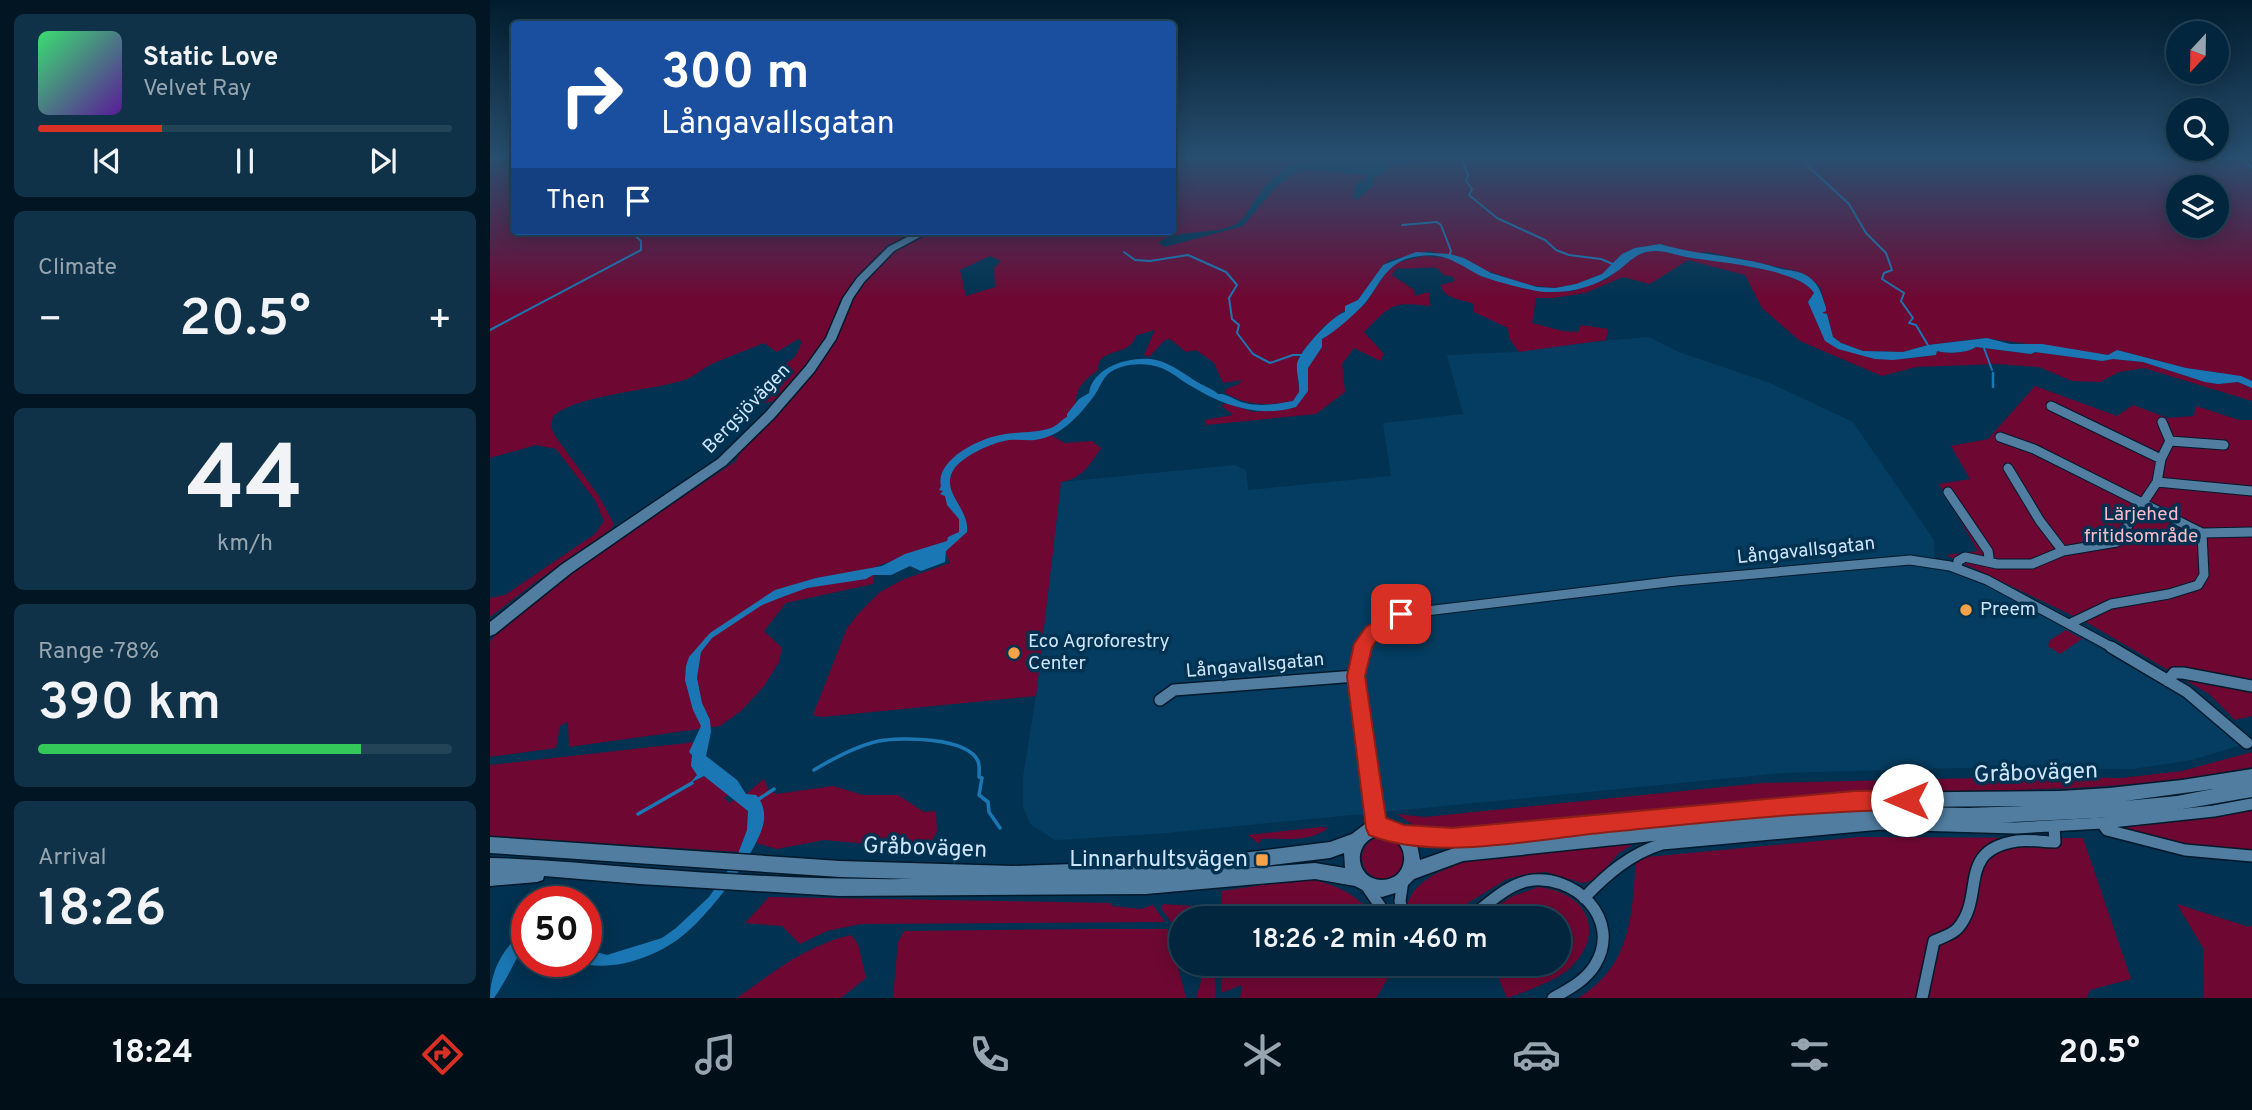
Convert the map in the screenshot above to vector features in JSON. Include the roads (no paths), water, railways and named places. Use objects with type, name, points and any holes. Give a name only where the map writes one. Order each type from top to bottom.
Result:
[{"type":"main road","name":"Bergsjövägen","points":[[490,630],[565,569],[699,481],[730,455],[770,415],[819,357],[831,339],[848,298],[860,280],[891,249],[918,235]]},
{"type":"main road","name":"Gråbovägen","points":[[490,845],[840,869],[1013,874],[1140,871],[1262,860],[1330,850],[1357,840],[1366,832],[1377,828],[1390,829],[1402,835],[1452,838],[1854,800],[2109,795],[2182,788],[2252,776]]},
{"type":"main road","name":"Gråbovägen","points":[[490,866],[839,888],[1146,886],[1315,871],[1361,880],[1384,888],[1463,853],[1739,824],[1881,814],[1968,816],[2116,809],[2177,803],[2252,790]]},
{"type":"main road","points":[[1402,835],[1411,850],[1412,862],[1406,876]]},
{"type":"main road","points":[[1357,840],[1351,859],[1361,880]]},
{"type":"main road","name":"Gråbovägen","points":[[490,878],[579,870]]},
{"type":"street","points":[[2051,406],[2161,459]]},
{"type":"street","points":[[1957,567],[1958,561],[1965,557],[2014,565],[2032,564],[2063,551],[2116,542],[2157,482],[2161,459],[2170,442],[2162,422]]},
{"type":"street","points":[[2000,437],[2034,449],[2202,533],[2252,532]]},
{"type":"street","points":[[2170,442],[2224,445]]},
{"type":"street","points":[[2008,468],[2040,521],[2063,551]]},
{"type":"street","points":[[2157,482],[2252,491]]},
{"type":"street","points":[[1948,492],[1988,551],[1986,561]]},
{"type":"street","points":[[2069,624],[2110,604],[2169,594],[2198,585],[2204,575],[2202,533]]},
{"type":"street","name":"Långavallsgatan","points":[[1377,828],[1356,676],[1363,644],[1372,633],[1401,614],[1676,581],[1895,560],[1919,560],[1957,567],[2014,593],[2198,698],[2227,721],[2247,743]]},
{"type":"street","points":[[2168,681],[2174,673],[2183,673],[2252,686]]},
{"type":"street","name":"Långavallsgatan","points":[[1160,700],[1174,690],[1356,676]]},
{"type":"street","points":[[1584,898],[1621,862],[1640,850],[1662,844],[1881,824],[2016,828],[2102,823],[2214,811],[2252,804]]},
{"type":"street","points":[[2102,823],[2107,830],[2185,850],[2252,856]]},
{"type":"street","points":[[1922,998],[1934,941],[1957,930],[1969,907],[1974,866],[1990,849],[2017,840],[2055,842],[2054,826]]},
{"type":"street","points":[[1401,906],[1406,876]]},
{"type":"street","points":[[1486,906],[1516,885],[1542,878],[1560,881],[1584,898],[1602,926],[1603,947],[1599,961],[1591,975],[1579,986],[1553,998]]},
{"type":"street","points":[[1361,880],[1380,906]]},
{"type":"waterway","points":[[1481,205],[1497,218],[1545,240],[1556,250],[1569,255],[1601,259],[1615,265]]},
{"type":"waterway","points":[[1849,205],[1866,233],[1886,253],[1892,270],[1884,273],[1882,279],[1904,293],[1901,301],[1913,318],[1909,323],[1916,325],[1929,347]]},
{"type":"waterway","points":[[1402,225],[1437,222],[1441,225],[1451,251],[1449,256]]},
{"type":"waterway","points":[[490,330],[641,250],[641,241],[634,235]]},
{"type":"waterway","points":[[1124,252],[1135,260],[1150,261],[1188,255],[1226,272],[1237,285],[1229,298],[1232,319],[1239,325],[1237,333],[1253,354],[1270,363],[1293,355],[1304,355]]},
{"type":"waterway","points":[[1984,348],[1992,370]]},
{"type":"waterway","points":[[1993,373],[1993,387]]},
{"type":"waterway","points":[[814,770],[845,753],[879,741],[933,740],[961,747],[978,761],[979,777],[982,778],[979,795],[988,802],[989,812],[1000,828]]},
{"type":"waterway","points":[[638,814],[692,783]]},
{"type":"waterway","points":[[759,799],[774,789]]},
{"type":"place","name":"Preem","points":[[1966,610]]},
{"type":"place","name":"Eco Agroforestry Center","points":[[1014,653]]},
{"type":"place","name":"Linnarhultsvägen","points":[[1262,860]]},
{"type":"park label","name":"Lärjehed fritidsområde","points":[[2141,526]]}]
